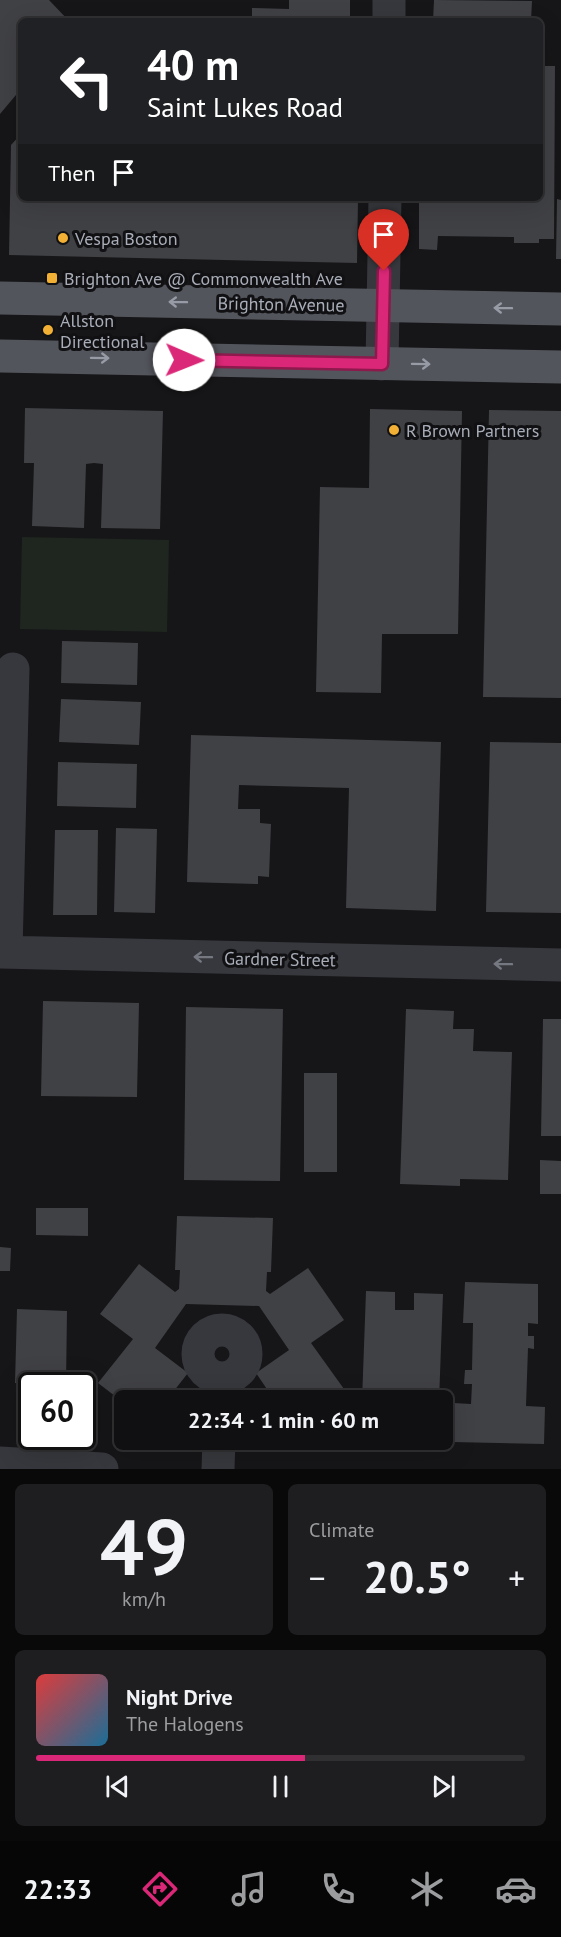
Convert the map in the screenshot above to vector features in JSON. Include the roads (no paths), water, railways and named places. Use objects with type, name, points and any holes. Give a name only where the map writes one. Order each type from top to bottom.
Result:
[{"type":"main road","name":"Brighton Avenue","points":[[0,298],[561,309]]},
{"type":"main road","points":[[0,356],[561,367]]},
{"type":"street","points":[[389,0],[389,18]]},
{"type":"street","points":[[382,364],[385,201]]},
{"type":"street","points":[[3,952],[13,669]]},
{"type":"street","name":"Gardner Street","points":[[3,952],[561,965]]},
{"type":"street","points":[[218,1469],[219,1450]]},
{"type":"street","points":[[0,1463],[82,1468]]},
{"type":"place","name":"Vespa Boston","points":[[63,238]]},
{"type":"place","name":"Brighton Ave @ Commonwealth Ave","points":[[52,278]]},
{"type":"place","name":"Allston Directional","points":[[48,330]]},
{"type":"place","name":"R Brown Partners","points":[[394,430]]}]
